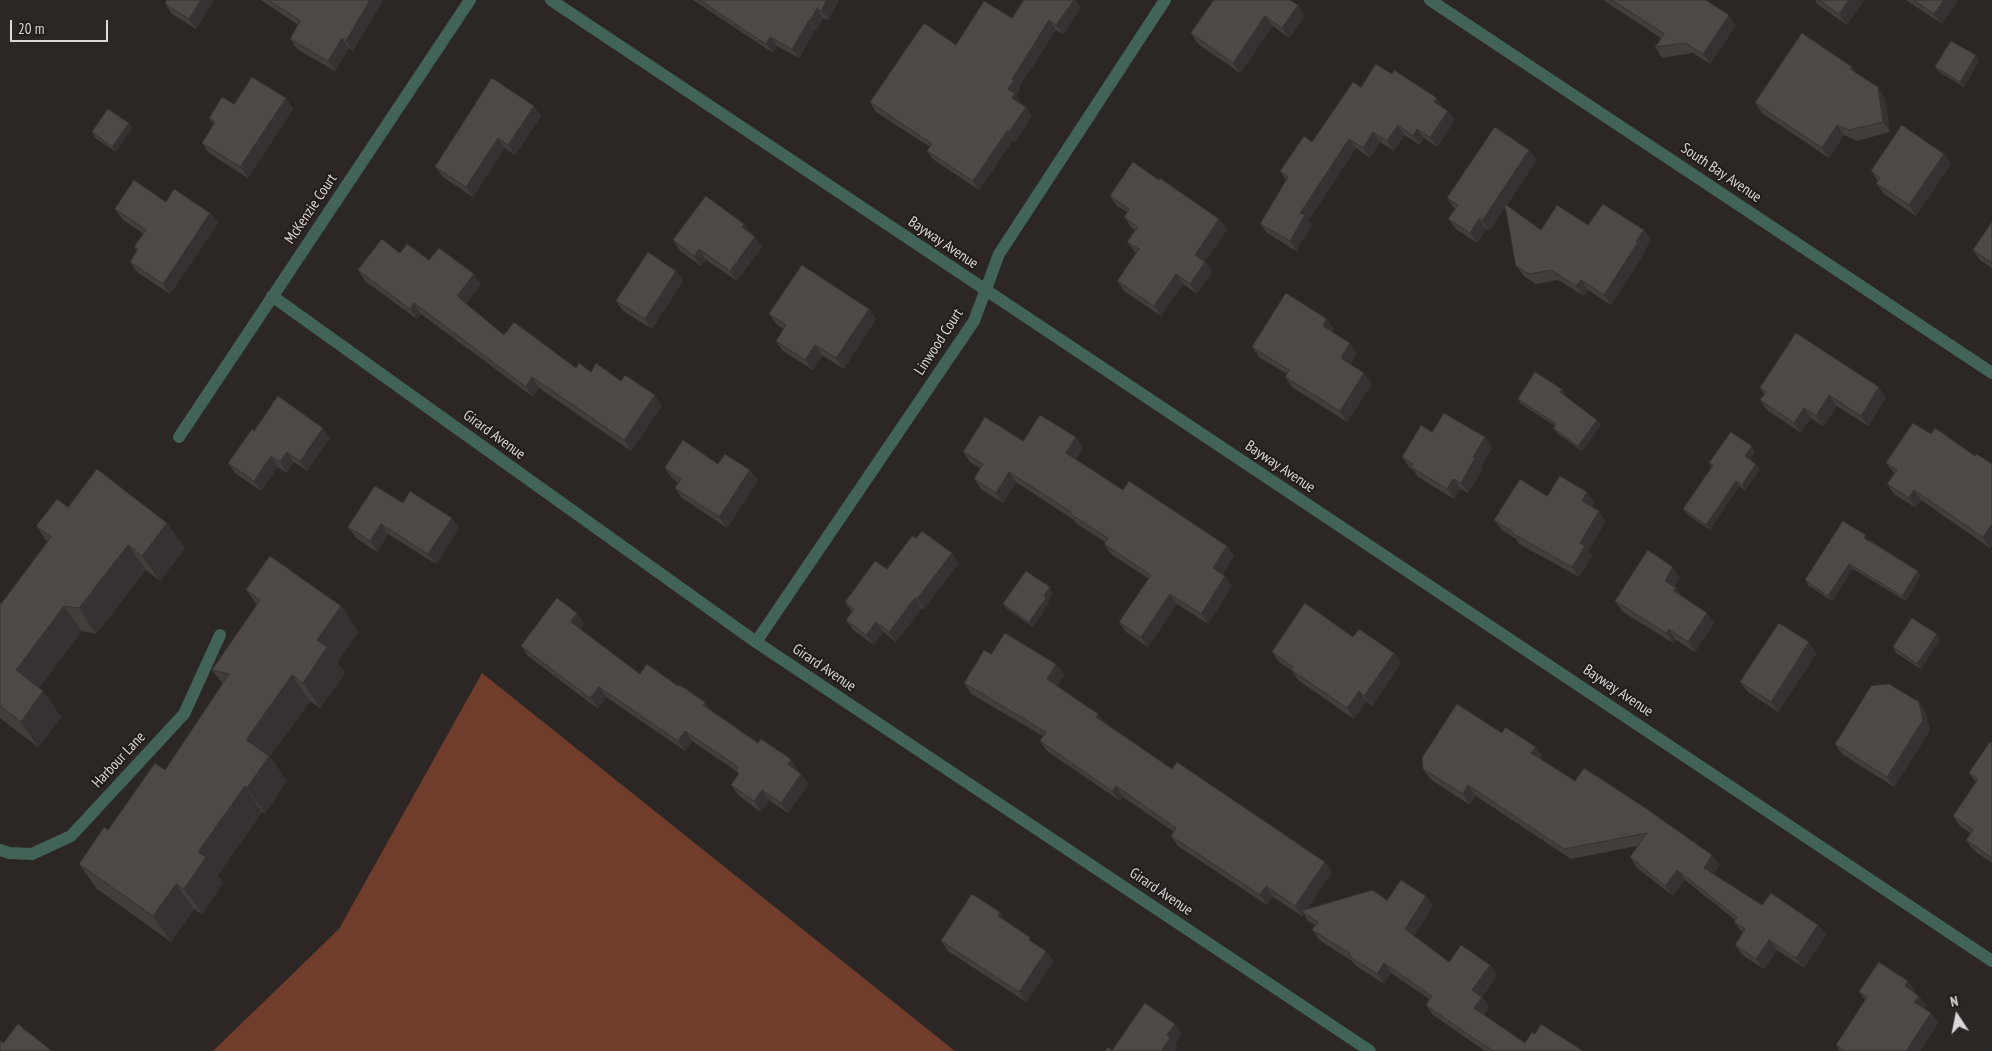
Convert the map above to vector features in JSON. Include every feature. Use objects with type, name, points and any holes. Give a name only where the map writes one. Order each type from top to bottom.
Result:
[{"type":"street","name":"McKenzie Court","points":[[179,437],[470,0]]},
{"type":"street","name":"Bayway Avenue","points":[[551,0],[985,291],[1992,960]]},
{"type":"street","name":"Linwood Court","points":[[756,642],[974,321],[999,254],[1165,0]]},
{"type":"street","name":"South Bay Avenue","points":[[1430,0],[1992,374]]},
{"type":"street","name":"Girard Avenue","points":[[272,296],[756,642],[1370,1051]]},
{"type":"street","name":"Harbour Lane","points":[[0,850],[9,853],[32,854],[71,836],[184,714],[220,635]]},
{"type":"shaded area","points":[[482,673],[955,1051],[213,1051],[339,929]]},
{"type":"building","points":[[167,0],[201,0],[189,19],[165,4]]},
{"type":"building","points":[[269,0],[370,0],[346,41],[342,38],[328,61],[290,39],[300,21]]},
{"type":"building","points":[[700,0],[827,0],[821,11],[817,8],[792,49],[770,37],[766,44]]},
{"type":"building","points":[[1024,0],[1074,0],[1056,25],[1049,20],[1012,79],[1014,80],[1008,89],[1015,94],[1012,98],[1026,107],[973,181],[927,151],[932,144],[870,102],[924,23],[956,45],[984,1],[1012,18]]},
{"type":"building","points":[[1214,0],[1290,0],[1298,5],[1282,28],[1265,16],[1233,63],[1191,33]]},
{"type":"building","points":[[1612,0],[1706,0],[1729,15],[1703,54],[1685,43],[1655,47],[1664,34]]},
{"type":"building","points":[[1819,0],[1849,0],[1839,14]]},
{"type":"building","points":[[1914,0],[1944,0],[1934,14]]},
{"type":"building","points":[[1802,33],[1852,67],[1850,69],[1878,87],[1883,122],[1849,130],[1837,125],[1822,148],[1755,103]]},
{"type":"building","points":[[1951,41],[1976,55],[1960,82],[1935,67]]},
{"type":"building","points":[[1376,64],[1392,74],[1394,70],[1437,98],[1434,102],[1448,111],[1430,137],[1417,129],[1413,136],[1398,125],[1387,141],[1373,132],[1363,148],[1349,139],[1300,213],[1305,215],[1290,241],[1260,224],[1288,177],[1280,171],[1304,136],[1312,142],[1353,82],[1361,87]]},
{"type":"building","points":[[252,77],[286,98],[240,167],[202,143],[215,122],[209,118],[222,97],[234,104]]},
{"type":"building","points":[[492,78],[534,106],[508,145],[498,138],[466,187],[435,167]]},
{"type":"building","points":[[108,109],[129,123],[112,147],[92,132]]},
{"type":"building","points":[[1902,125],[1944,154],[1909,205],[1876,183],[1880,178],[1871,171]]},
{"type":"building","points":[[1495,127],[1529,150],[1482,221],[1479,219],[1470,233],[1448,219],[1458,205],[1447,198]]},
{"type":"building","points":[[1133,162],[1159,180],[1160,178],[1219,219],[1195,255],[1205,262],[1190,284],[1176,274],[1154,306],[1117,281],[1139,249],[1127,242],[1138,227],[1124,217],[1129,209],[1110,196]]},
{"type":"building","points":[[134,180],[166,202],[174,189],[210,213],[163,284],[130,262],[138,249],[134,247],[146,230],[115,209]]},
{"type":"building","points":[[706,196],[744,224],[742,227],[755,237],[730,271],[699,249],[694,256],[673,240]]},
{"type":"building","points":[[1505,204],[1541,230],[1557,205],[1588,225],[1603,204],[1644,230],[1604,295],[1581,280],[1576,286],[1551,270],[1529,274],[1516,266]]},
{"type":"building","points":[[1992,222],[1992,263],[1973,250]]},
{"type":"building","points":[[382,239],[400,253],[407,244],[429,260],[439,248],[474,274],[457,296],[504,335],[514,322],[576,368],[579,363],[591,372],[596,363],[621,381],[625,375],[655,395],[624,440],[532,377],[526,387],[414,303],[410,309],[358,270]]},
{"type":"building","points":[[648,252],[676,271],[645,319],[616,301]]},
{"type":"building","points":[[802,265],[869,309],[836,358],[815,345],[805,360],[776,341],[786,325],[769,314]]},
{"type":"building","points":[[1286,293],[1327,319],[1323,326],[1350,343],[1341,358],[1364,373],[1340,411],[1285,377],[1289,370],[1252,347]]},
{"type":"building","points":[[1796,333],[1879,387],[1861,416],[1829,395],[1816,416],[1804,408],[1794,423],[1760,400],[1766,392],[1760,388]]},
{"type":"building","points":[[1535,372],[1562,389],[1560,392],[1597,420],[1578,446],[1553,428],[1556,424],[1518,399]]},
{"type":"building","points":[[278,396],[323,428],[300,461],[287,452],[280,462],[271,456],[254,481],[228,463],[252,429],[254,431]]},
{"type":"building","points":[[1444,413],[1485,437],[1461,483],[1453,479],[1447,489],[1411,467],[1413,464],[1402,457],[1421,425],[1432,432]]},
{"type":"building","points":[[1040,415],[1076,437],[1066,453],[1123,490],[1129,481],[1227,546],[1213,568],[1225,576],[1201,614],[1170,594],[1141,637],[1119,622],[1151,575],[1104,544],[1108,538],[1009,472],[996,493],[974,479],[983,464],[963,452],[985,417],[1023,441]]},
{"type":"building","points":[[1913,423],[1931,434],[1935,428],[1975,456],[1977,454],[1992,464],[1992,524],[1983,537],[1914,490],[1909,498],[1887,484],[1897,470],[1886,463]]},
{"type":"building","points":[[1731,432],[1752,446],[1745,456],[1756,464],[1742,485],[1736,481],[1706,525],[1683,509],[1713,465],[1709,463]]},
{"type":"building","points":[[683,440],[718,464],[725,454],[750,470],[719,517],[675,488],[681,479],[665,468]]},
{"type":"building","points":[[97,469],[167,523],[142,556],[128,545],[79,608],[64,606],[16,670],[43,691],[21,722],[0,706],[0,603],[51,537],[36,526],[57,499],[68,507]]},
{"type":"building","points":[[1560,476],[1587,492],[1582,501],[1599,511],[1580,543],[1585,546],[1572,567],[1512,533],[1494,520],[1520,479],[1547,496]]},
{"type":"building","points":[[375,486],[403,503],[410,491],[452,518],[428,554],[381,524],[370,541],[348,527]]},
{"type":"building","points":[[1843,521],[1866,535],[1864,538],[1918,571],[1902,596],[1849,564],[1828,596],[1805,580]]},
{"type":"building","points":[[922,531],[952,553],[889,632],[876,622],[866,635],[846,620],[854,609],[845,602],[875,561],[887,569],[912,536],[916,538]]},
{"type":"building","points":[[1648,550],[1673,567],[1665,581],[1676,588],[1674,591],[1707,613],[1688,642],[1669,629],[1666,633],[1615,601]]},
{"type":"building","points":[[270,556],[341,606],[317,640],[327,647],[303,683],[292,675],[246,740],[269,756],[198,852],[206,857],[184,889],[176,884],[153,916],[79,864],[104,827],[108,830],[155,763],[165,770],[229,674],[212,670],[260,600],[246,590]]},
{"type":"building","points":[[1026,571],[1050,587],[1044,596],[1046,598],[1029,622],[1003,604]]},
{"type":"building","points":[[557,598],[577,613],[571,622],[640,674],[647,664],[705,702],[703,705],[758,743],[761,739],[791,759],[788,764],[801,774],[781,803],[762,790],[754,801],[731,785],[739,773],[736,771],[738,767],[685,731],[678,741],[599,687],[590,698],[521,646]]},
{"type":"building","points":[[1305,603],[1353,637],[1359,629],[1394,653],[1364,696],[1359,691],[1347,708],[1291,670],[1293,667],[1272,652]]},
{"type":"building","points":[[1912,618],[1937,634],[1917,664],[1893,647]]},
{"type":"building","points":[[1779,623],[1809,642],[1771,702],[1740,682]]},
{"type":"building","points":[[1005,633],[1056,664],[1047,679],[1098,714],[1096,717],[1172,769],[1177,762],[1325,862],[1295,906],[1266,886],[1260,895],[1171,836],[1176,828],[1116,786],[1112,791],[1040,741],[1046,732],[964,683],[984,650],[991,654]]},
{"type":"building","points":[[1889,684],[1919,702],[1923,720],[1887,777],[1835,744],[1871,686]]},
{"type":"building","points":[[1457,704],[1502,733],[1505,727],[1536,747],[1531,753],[1575,781],[1584,768],[1644,807],[1712,855],[1704,868],[1762,905],[1771,893],[1818,925],[1796,958],[1769,940],[1756,959],[1735,945],[1745,929],[1734,922],[1737,917],[1677,870],[1665,886],[1630,857],[1647,833],[1564,849],[1468,785],[1463,794],[1423,769],[1422,758]]},
{"type":"building","points":[[1990,742],[1992,743],[1992,858],[1966,840],[1973,830],[1953,816],[1978,779],[1969,773]]},
{"type":"building","points":[[1401,880],[1426,896],[1405,929],[1449,962],[1461,945],[1490,965],[1472,990],[1482,997],[1474,1008],[1525,1043],[1532,1032],[1535,1034],[1541,1024],[1583,1051],[1494,1051],[1426,1005],[1432,996],[1384,963],[1377,974],[1349,956],[1351,954],[1312,930],[1318,922],[1301,911],[1372,890],[1387,900]]},
{"type":"building","points":[[972,894],[1000,912],[998,916],[1030,937],[1029,940],[1046,951],[1019,992],[941,941]]},
{"type":"building","points":[[1879,962],[1908,981],[1905,986],[1919,996],[1914,1002],[1931,1013],[1906,1051],[1845,1051],[1836,1045],[1867,997],[1859,992]]},
{"type":"building","points":[[1145,1003],[1175,1024],[1167,1035],[1170,1038],[1161,1051],[1105,1051],[1108,1047],[1112,1050]]},
{"type":"building","points":[[18,1024],[52,1051],[0,1051],[0,1040],[3,1043]]}]
